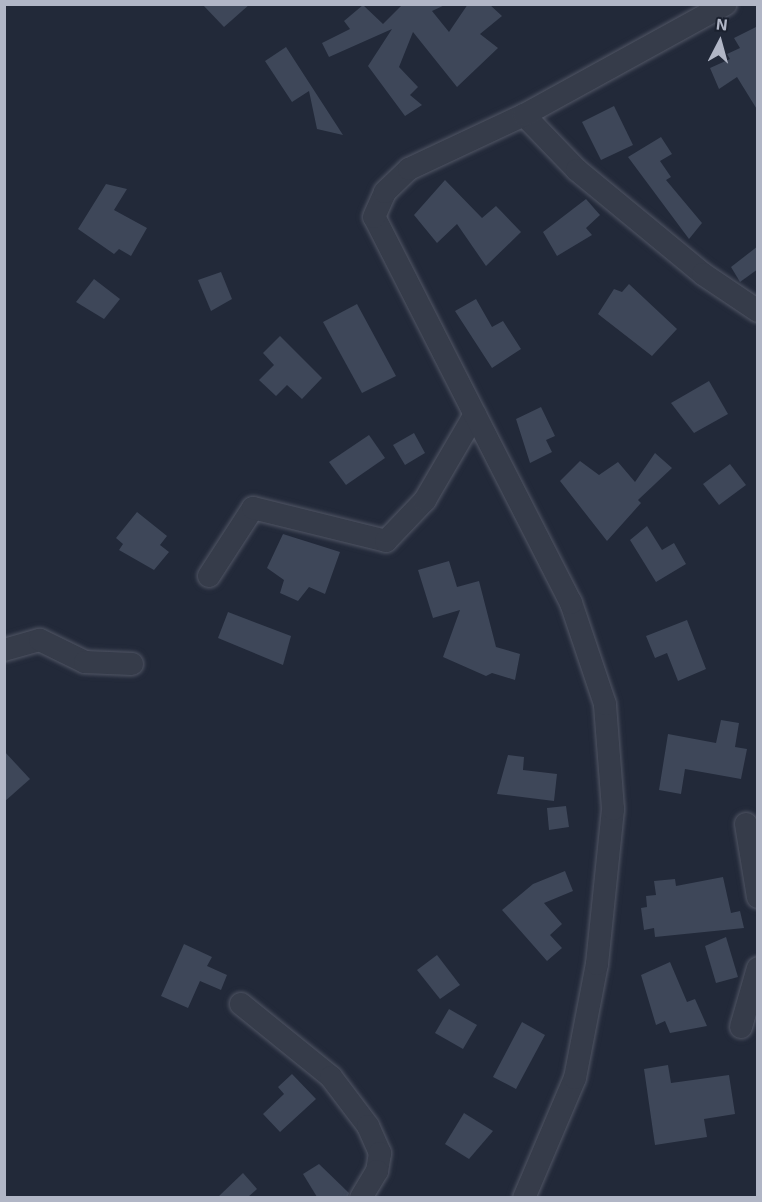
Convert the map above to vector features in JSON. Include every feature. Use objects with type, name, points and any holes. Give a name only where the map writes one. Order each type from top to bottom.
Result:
[{"type":"street","points":[[524,1197],[574,1078],[597,964],[613,809],[605,704],[571,603],[374,217],[385,192],[409,169],[524,115],[726,4]]},
{"type":"street","points":[[524,115],[577,170],[702,274],[758,311]]},
{"type":"street","points":[[209,576],[253,508],[386,541],[425,500],[475,414]]},
{"type":"street","points":[[4,650],[40,640],[86,662],[132,664]]},
{"type":"street","points":[[746,824],[758,897]]},
{"type":"street","points":[[741,1027],[758,968]]},
{"type":"street","points":[[241,1004],[331,1077],[368,1126],[380,1153],[377,1171],[361,1197]]},
{"type":"building","points":[[202,4],[250,4],[224,27]]},
{"type":"building","points":[[403,4],[447,4],[432,11],[449,32],[468,4],[489,4],[502,16],[480,34],[498,48],[457,87],[413,32],[399,67],[418,87],[410,95],[422,105],[405,116],[368,66],[392,29],[329,57],[322,43],[350,29],[344,21],[363,5],[383,24]]},
{"type":"building","points":[[758,26],[758,111],[737,77],[719,89],[710,68],[730,59],[727,54],[740,48],[734,38]]},
{"type":"building","points":[[286,47],[343,135],[317,129],[309,91],[292,102],[265,61]]},
{"type":"building","points":[[614,106],[633,145],[601,160],[582,122]]},
{"type":"building","points":[[661,137],[672,154],[660,161],[671,177],[666,180],[702,223],[689,239],[628,157]]},
{"type":"building","points":[[445,180],[482,218],[496,206],[521,232],[486,266],[457,224],[437,243],[414,215]]},
{"type":"building","points":[[106,184],[127,189],[114,210],[147,228],[131,256],[119,249],[114,254],[78,229]]},
{"type":"building","points":[[586,199],[600,215],[586,228],[592,235],[557,256],[543,232]]},
{"type":"building","points":[[758,246],[758,269],[740,282],[731,267]]},
{"type":"building","points":[[221,272],[232,299],[211,311],[198,280]]},
{"type":"building","points":[[94,279],[120,299],[104,319],[76,302]]},
{"type":"building","points":[[629,284],[677,329],[652,356],[598,314],[614,289],[622,292]]},
{"type":"building","points":[[476,299],[492,327],[503,321],[521,349],[492,368],[455,311]]},
{"type":"building","points":[[357,304],[396,376],[362,393],[323,322]]},
{"type":"building","points":[[280,336],[322,378],[302,399],[287,385],[276,396],[259,380],[274,365],[263,353]]},
{"type":"building","points":[[709,381],[728,414],[694,433],[671,403]]},
{"type":"building","points":[[541,407],[555,436],[546,440],[552,452],[530,463],[516,419]]},
{"type":"building","points":[[414,433],[425,453],[405,465],[393,445]]},
{"type":"building","points":[[369,435],[385,458],[346,485],[329,462]]},
{"type":"building","points":[[655,453],[672,468],[638,500],[641,503],[607,541],[560,481],[580,461],[599,475],[618,462],[635,482]]},
{"type":"building","points":[[730,464],[746,485],[719,505],[703,484]]},
{"type":"building","points":[[137,512],[167,536],[160,545],[169,552],[154,570],[119,550],[123,544],[116,538]]},
{"type":"building","points":[[647,526],[662,550],[674,543],[686,564],[656,582],[630,540]]},
{"type":"building","points":[[283,534],[340,552],[325,594],[309,587],[298,601],[280,593],[284,580],[267,568]]},
{"type":"building","points":[[449,561],[457,587],[479,581],[496,647],[520,654],[515,680],[492,673],[486,676],[443,657],[460,610],[433,618],[418,570]]},
{"type":"building","points":[[228,612],[291,636],[283,665],[218,638]]},
{"type":"building","points":[[687,620],[706,669],[678,681],[667,653],[655,658],[646,636]]},
{"type":"building","points":[[721,720],[739,723],[735,747],[747,749],[741,779],[685,769],[681,794],[659,790],[668,734],[716,743]]},
{"type":"building","points":[[4,751],[30,779],[4,802]]},
{"type":"building","points":[[508,755],[524,757],[523,770],[557,774],[554,801],[497,794]]},
{"type":"building","points":[[566,806],[569,827],[549,830],[547,808]]},
{"type":"building","points":[[565,871],[573,891],[544,903],[562,924],[550,935],[562,948],[547,961],[502,910],[533,884]]},
{"type":"building","points":[[723,877],[731,913],[740,911],[744,928],[655,937],[654,928],[644,930],[641,908],[647,907],[646,896],[656,895],[654,881],[675,879],[676,886]]},
{"type":"building","points":[[726,937],[738,977],[716,983],[705,946]]},
{"type":"building","points":[[184,944],[212,957],[207,966],[227,975],[221,990],[200,981],[188,1008],[161,996]]},
{"type":"building","points":[[437,955],[460,985],[440,999],[417,970]]},
{"type":"building","points":[[670,962],[687,1002],[695,999],[707,1026],[670,1033],[665,1021],[656,1025],[641,975]]},
{"type":"building","points":[[449,1009],[477,1025],[463,1049],[435,1033]]},
{"type":"building","points":[[522,1022],[545,1035],[516,1089],[493,1077]]},
{"type":"building","points":[[668,1065],[671,1083],[729,1075],[735,1114],[704,1119],[707,1137],[655,1145],[644,1069]]},
{"type":"building","points":[[292,1074],[316,1099],[280,1132],[263,1114],[284,1094],[278,1087]]},
{"type":"building","points":[[464,1113],[493,1131],[469,1159],[445,1144]]},
{"type":"building","points":[[319,1164],[349,1193],[348,1197],[317,1197],[303,1174]]},
{"type":"building","points":[[243,1173],[257,1189],[248,1197],[218,1197]]}]
